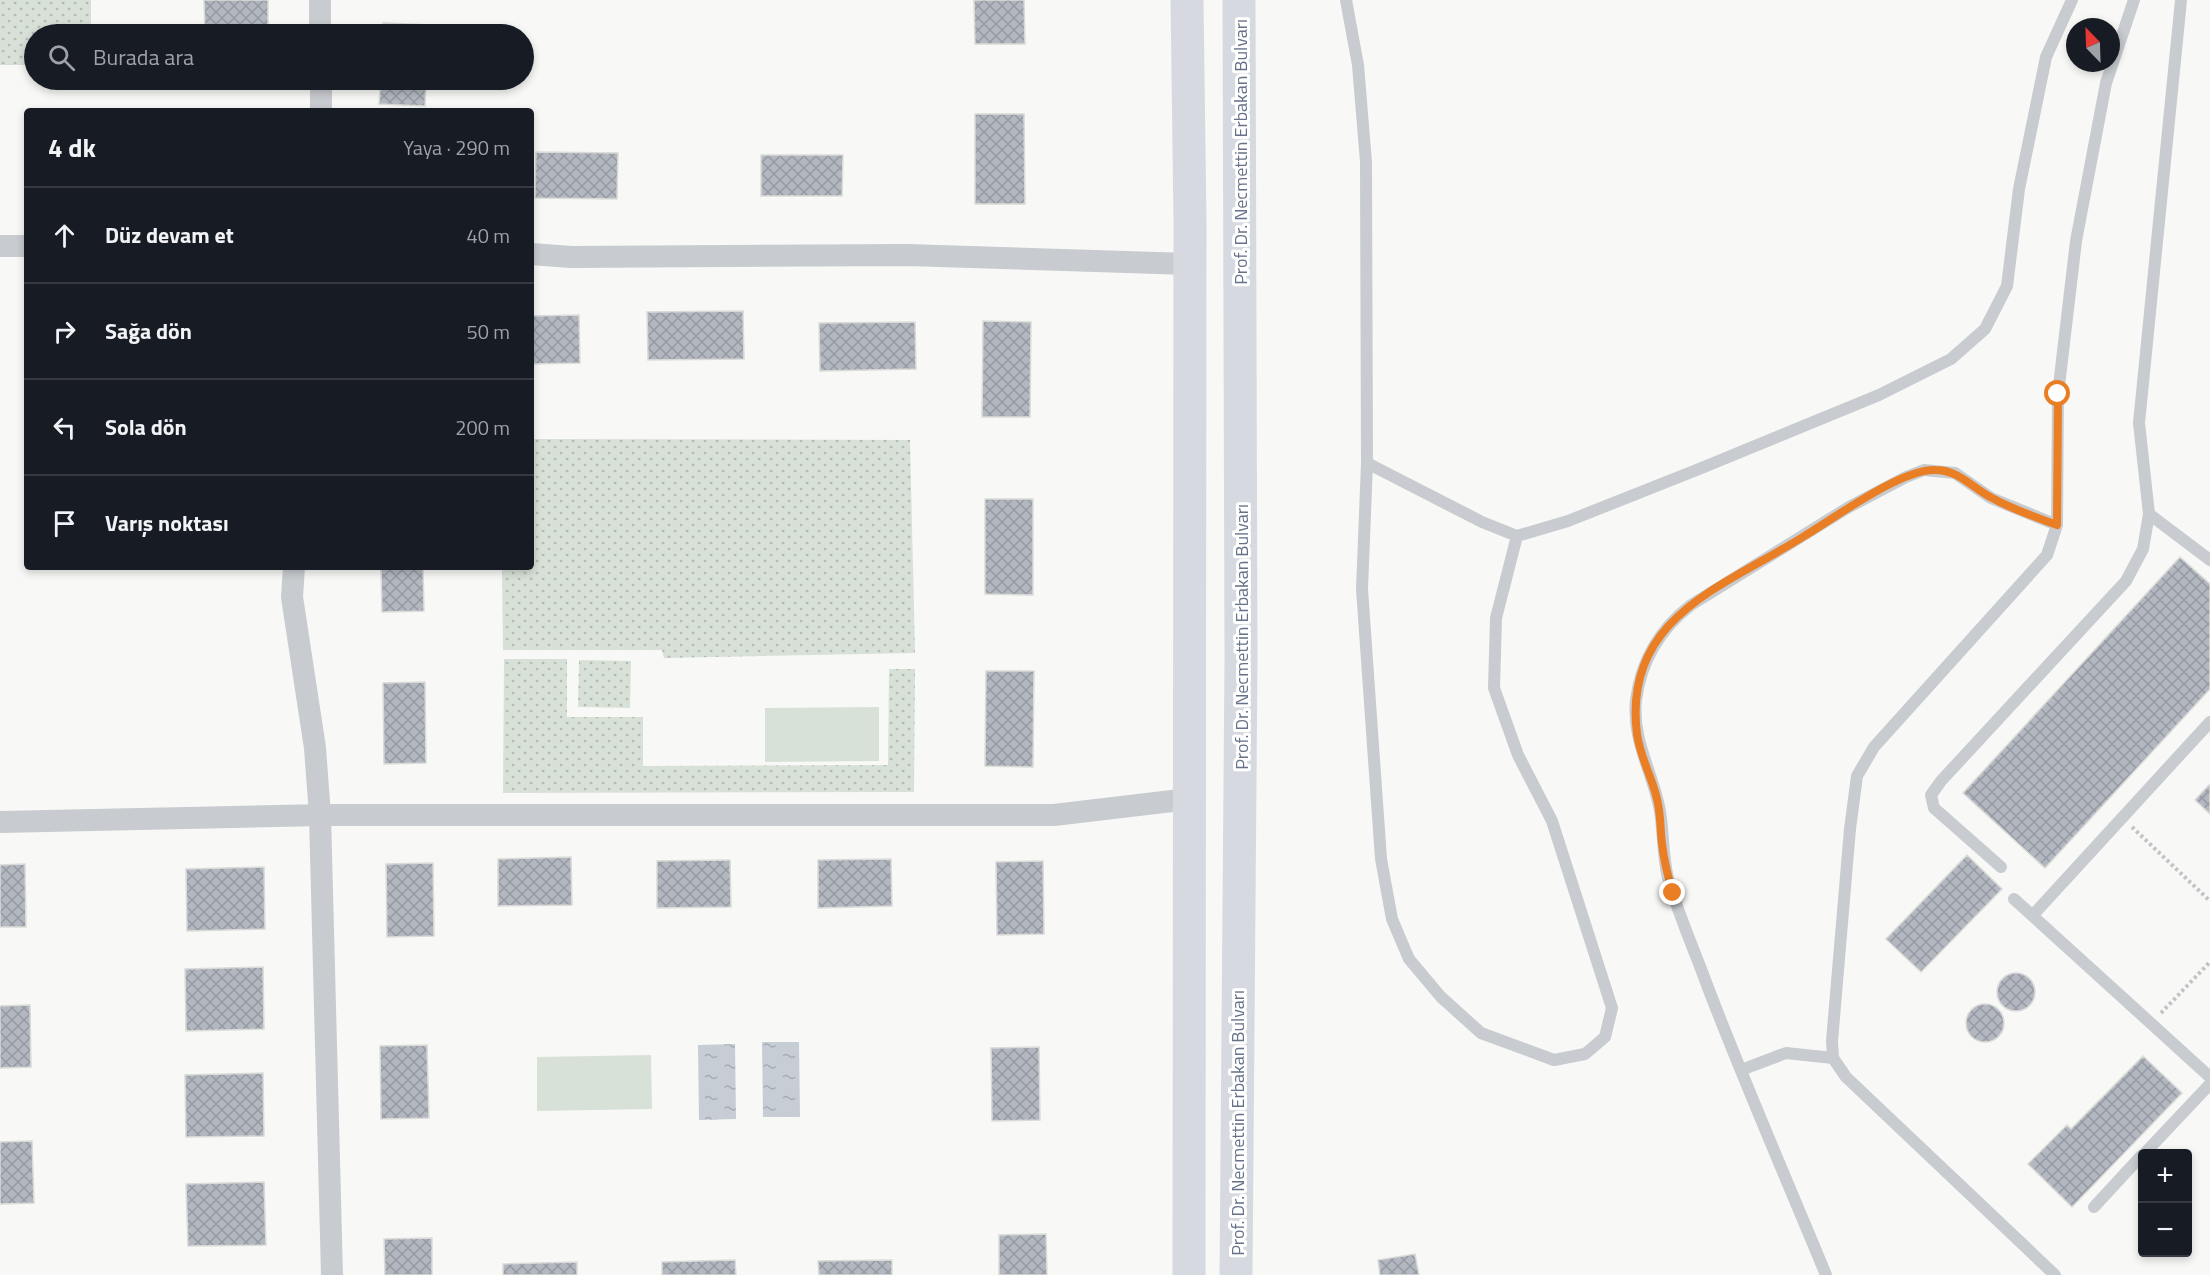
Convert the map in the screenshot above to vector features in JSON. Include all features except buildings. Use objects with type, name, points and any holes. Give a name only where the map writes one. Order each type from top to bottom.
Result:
[{"type":"main road","points":[[1187,0],[1189,1275]]},
{"type":"main road","name":"Prof. Dr. Necmettin Erbakan Bulvarı","points":[[1236,1275],[1241,659],[1239,0]]},
{"type":"street","points":[[320,0],[320,24]]},
{"type":"street","points":[[321,90],[321,108]]},
{"type":"street","points":[[0,246],[24,246]]},
{"type":"street","points":[[534,254],[571,257],[907,255],[1189,264]]},
{"type":"street","points":[[294,570],[292,597],[315,748],[320,815],[332,1275]]},
{"type":"street","points":[[0,822],[320,815],[1054,815],[1189,799]]},
{"type":"lane","points":[[1346,0],[1358,65],[1366,162],[1367,463],[1362,589],[1382,859],[1392,919],[1409,959],[1442,997],[1481,1032],[1554,1060],[1585,1054],[1605,1037],[1612,1008],[1552,821],[1518,755],[1494,688],[1496,618],[1517,536]]},
{"type":"lane","points":[[1367,463],[1482,522],[1517,536],[1568,521],[1879,395],[1951,359],[1985,329],[2007,285],[2019,189],[2046,57],[2072,0]]},
{"type":"lane","points":[[2055,1275],[1846,1077],[1833,1058],[1832,1041],[1857,776],[1874,747],[2047,555],[2057,525],[2058,394],[2076,241],[2106,83],[2134,0]]},
{"type":"lane","points":[[2001,867],[1934,808],[1931,795],[1941,781],[2126,581],[2143,549],[2149,514],[2139,423],[2181,0]]},
{"type":"lane","points":[[1826,1275],[1741,1070],[1673,893],[1661,842],[1660,810],[1637,734],[1636,700],[1639,684],[1647,659],[1670,621],[1712,590],[1849,507],[1924,470],[1955,473],[2001,503],[2057,525]]},
{"type":"lane","points":[[2149,514],[2210,560]]},
{"type":"lane","points":[[2033,915],[2210,722]]},
{"type":"lane","points":[[2014,898],[2210,1077]]},
{"type":"lane","points":[[1741,1070],[1786,1053],[1833,1058]]},
{"type":"lane","points":[[2148,1149],[2210,1084]]},
{"type":"lane","points":[[2094,1207],[2138,1159]]},
{"type":"path","points":[[2122,818],[2210,902]]},
{"type":"path","points":[[2151,1023],[2210,962]]},
{"type":"shaded area","points":[[0,0],[91,0],[91,24],[24,24],[24,65],[0,65]]},
{"type":"shaded area","points":[[534,439],[910,440],[915,653],[664,658],[662,650],[503,650],[502,570],[534,570]]},
{"type":"shaded area","points":[[504,659],[567,659],[567,717],[643,717],[643,766],[888,765],[889,669],[915,669],[914,792],[503,793]]},
{"type":"shaded area","points":[[579,660],[631,661],[630,708],[578,707]]},
{"type":"shaded area","points":[[879,707],[879,761],[765,762],[765,708]]},
{"type":"shaded area","points":[[651,1055],[652,1109],[537,1111],[537,1057]]},
{"type":"water","points":[[762,1042],[799,1042],[800,1117],[763,1117]]},
{"type":"water","points":[[735,1044],[736,1119],[699,1120],[698,1045]]},
{"type":"route","points":[[1673,893],[1661,842],[1660,810],[1655,789],[1640,751],[1636,717],[1636,700],[1644,667],[1660,635],[1670,621],[1712,590],[1806,536],[1849,507],[1924,470],[1944,470],[1955,473],[1991,498],[2057,525],[2058,394]]}]
